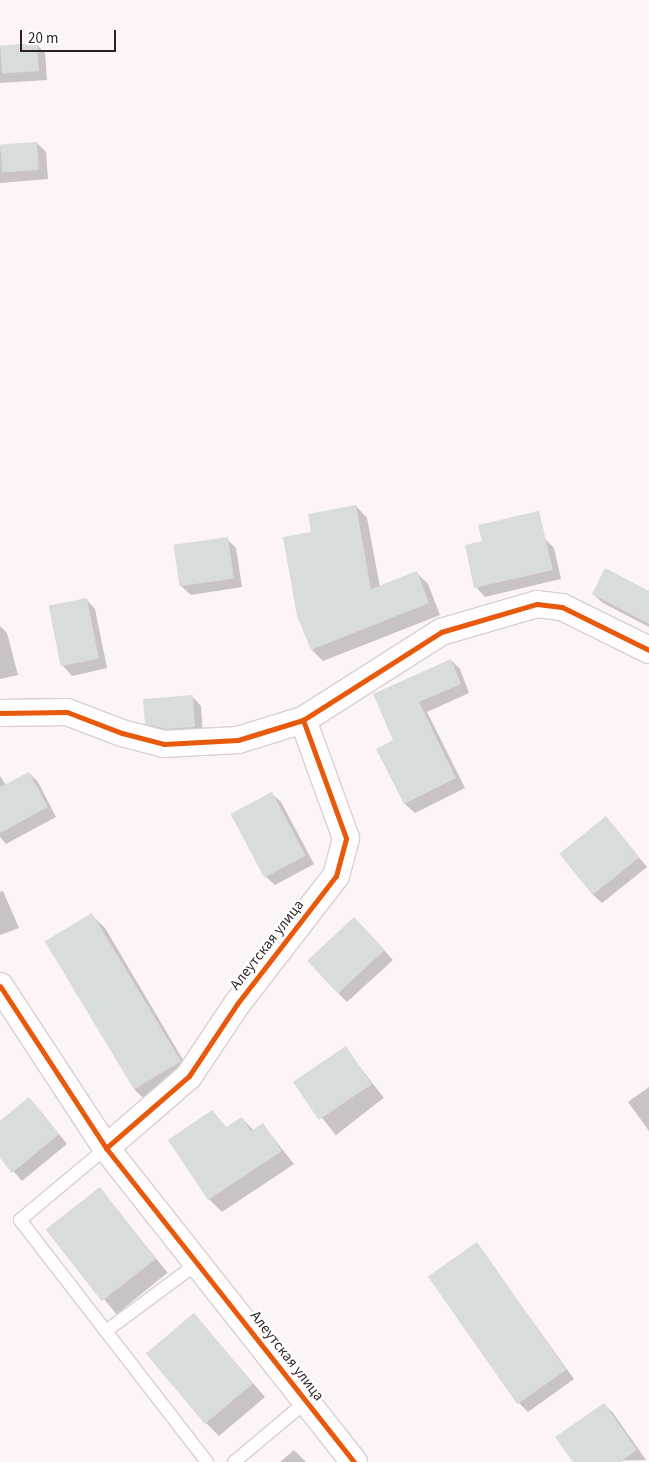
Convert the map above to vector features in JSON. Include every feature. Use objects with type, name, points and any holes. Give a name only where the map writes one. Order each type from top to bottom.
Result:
[{"type":"street","points":[[0,713],[67,712],[122,733],[164,744],[238,740],[303,720],[441,632],[537,604],[562,607],[649,650]]},
{"type":"street","name":"Алеутская улица","points":[[106,1148],[189,1076],[237,1004],[336,876],[346,838],[303,720]]},
{"type":"street","name":"Алеутская улица","points":[[0,986],[106,1148],[354,1462]]},
{"type":"lane","points":[[106,1148],[20,1220],[207,1462]]},
{"type":"lane","points":[[106,1331],[198,1263]]},
{"type":"lane","points":[[234,1462],[307,1401]]},
{"type":"building","points":[[37,43],[39,71],[2,74],[0,46]]},
{"type":"building","points":[[37,142],[39,170],[2,173],[0,145]]},
{"type":"building","points":[[356,505],[371,589],[417,571],[429,603],[311,650],[297,616],[283,537],[311,532],[308,514]]},
{"type":"building","points":[[539,511],[553,570],[474,588],[465,545],[482,541],[478,525]]},
{"type":"building","points":[[228,537],[234,579],[179,586],[174,545]]},
{"type":"building","points":[[605,568],[649,591],[649,624],[592,594]]},
{"type":"building","points":[[87,598],[99,659],[61,666],[49,605]]},
{"type":"building","points":[[451,659],[461,684],[419,702],[456,778],[404,804],[376,749],[393,740],[373,694]]},
{"type":"building","points":[[193,695],[195,727],[166,729],[145,724],[143,699]]},
{"type":"building","points":[[29,772],[48,807],[0,833],[0,787]]},
{"type":"building","points":[[272,792],[306,856],[264,878],[231,814]]},
{"type":"building","points":[[606,816],[639,857],[593,895],[559,854]]},
{"type":"building","points":[[92,913],[181,1061],[134,1090],[45,941]]},
{"type":"building","points":[[354,917],[385,950],[338,994],[307,961]]},
{"type":"building","points":[[346,1046],[372,1084],[319,1120],[293,1082]]},
{"type":"building","points":[[29,1097],[59,1134],[12,1173],[0,1158],[0,1121]]},
{"type":"building","points":[[212,1110],[226,1127],[242,1117],[251,1131],[263,1123],[282,1151],[208,1200],[168,1140]]},
{"type":"building","points":[[100,1187],[156,1259],[102,1301],[46,1229]]},
{"type":"building","points":[[477,1242],[566,1370],[517,1404],[428,1276]]},
{"type":"building","points":[[194,1313],[253,1383],[205,1424],[146,1353]]},
{"type":"building","points":[[604,1403],[637,1450],[620,1462],[573,1462],[555,1437]]},
{"type":"cycle path","points":[[0,713],[67,712],[122,733],[164,744],[238,740],[303,720],[441,632],[537,604],[562,607],[649,650]]},
{"type":"cycle path","points":[[106,1148],[189,1076],[237,1004],[336,876],[346,838],[303,720]]},
{"type":"cycle path","points":[[0,986],[106,1148],[354,1462]]}]
